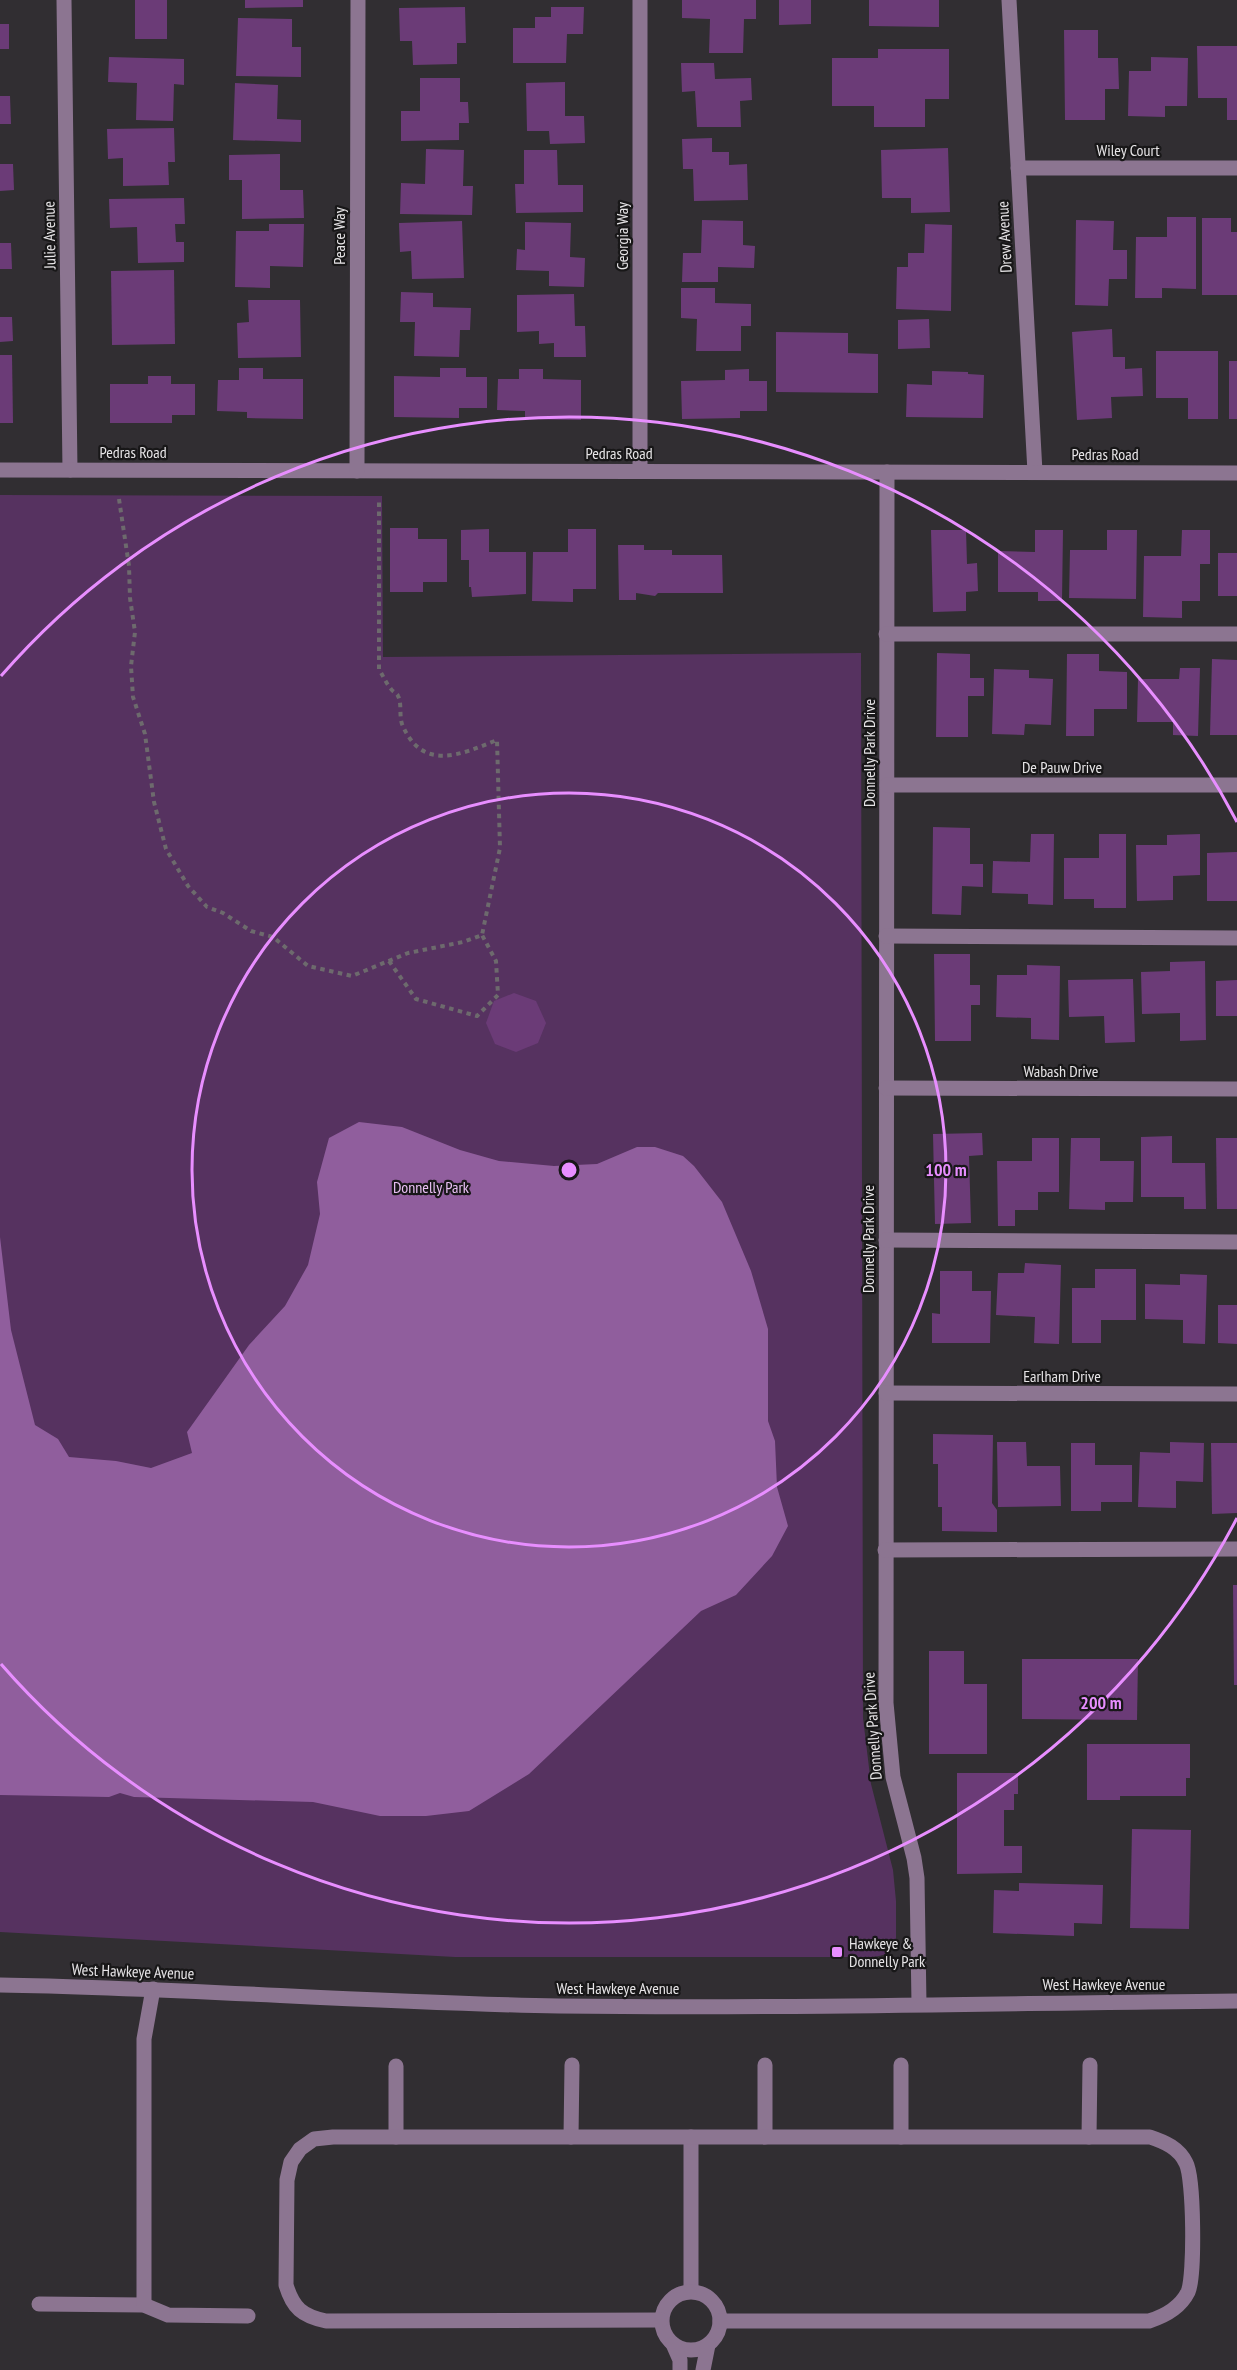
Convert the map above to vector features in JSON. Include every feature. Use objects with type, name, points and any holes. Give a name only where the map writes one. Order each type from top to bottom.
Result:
[{"type":"street","name":"Julie Avenue","points":[[64,0],[70,470]]},
{"type":"street","name":"Peace Way","points":[[357,471],[358,0]]},
{"type":"street","name":"Georgia Way","points":[[640,0],[640,471]]},
{"type":"street","name":"Drew Avenue","points":[[1009,0],[1035,472]]},
{"type":"street","name":"Wiley Court","points":[[1018,168],[1237,168]]},
{"type":"street","name":"Pedras Road","points":[[0,470],[1237,473]]},
{"type":"street","name":"Donnelly Park Drive","points":[[887,472],[885,1550],[888,1736],[892,1777],[914,1858],[919,2004]]},
{"type":"street","points":[[886,634],[1237,634]]},
{"type":"street","name":"De Pauw Drive","points":[[887,785],[1237,785]]},
{"type":"street","points":[[886,936],[1237,938]]},
{"type":"street","name":"Wabash Drive","points":[[886,1088],[1237,1089]]},
{"type":"street","points":[[886,1240],[1237,1242]]},
{"type":"street","name":"Earlham Drive","points":[[886,1393],[1237,1394]]},
{"type":"street","points":[[885,1550],[1237,1550]]},
{"type":"street","name":"West Hawkeye Avenue","points":[[0,1984],[409,2002],[560,2006],[1237,2001]]},
{"type":"street","points":[[144,2305],[144,2039],[153,1989]]},
{"type":"street","points":[[765,2065],[765,2137]]},
{"type":"street","points":[[901,2065],[901,2137]]},
{"type":"street","points":[[1089,2137],[1090,2065]]},
{"type":"street","points":[[396,2066],[396,2137]]},
{"type":"street","points":[[572,2066],[572,2137]]},
{"type":"street","points":[[661,2320],[326,2320],[312,2318],[290,2300],[286,2285],[287,2180],[291,2162],[300,2149],[314,2139],[396,2137],[1150,2137],[1177,2150],[1186,2163],[1191,2179],[1192,2274],[1188,2291],[1179,2306],[1165,2316],[1149,2321],[720,2321]]},
{"type":"street","points":[[691,2137],[691,2291]]},
{"type":"street","points":[[703,2370],[708,2345],[719,2330],[720,2321],[715,2304],[700,2293],[682,2292],[667,2303],[661,2320],[666,2338],[673,2344],[690,2350],[708,2345]]},
{"type":"street","points":[[39,2304],[144,2305],[168,2315],[248,2316]]},
{"type":"street","points":[[673,2344],[680,2360],[680,2370]]},
{"type":"path","points":[[119,499],[129,566],[130,598],[135,633],[131,666],[133,697],[145,734],[154,802],[166,849],[188,886],[207,907],[223,913],[251,931],[273,937],[308,966],[352,976],[408,953],[463,942],[482,935]]},
{"type":"path","points":[[379,500],[379,669],[385,681],[399,696],[400,719],[406,734],[426,754],[440,756],[472,750],[498,740],[501,848],[482,935],[496,961],[498,995],[477,1016],[416,999],[389,961]]},
{"type":"green space","name":"Donnelly Park","points":[[0,495],[382,496],[383,657],[861,653],[863,1718],[871,1784],[893,1870],[896,1941],[887,1953],[872,1957],[455,1957],[0,1932]]},
{"type":"shaded area","points":[[359,1122],[402,1127],[460,1150],[499,1161],[554,1166],[597,1164],[637,1147],[655,1147],[683,1156],[694,1166],[722,1202],[751,1271],[768,1329],[768,1421],[775,1441],[777,1487],[788,1526],[772,1556],[736,1595],[701,1611],[529,1774],[469,1811],[426,1816],[380,1816],[313,1802],[134,1797],[120,1793],[109,1797],[0,1795],[0,1237],[11,1330],[35,1425],[58,1439],[69,1457],[116,1461],[151,1468],[192,1453],[187,1432],[249,1345],[285,1306],[308,1265],[320,1214],[317,1182],[329,1138]]},
{"type":"building","points":[[135,0],[167,0],[167,39],[135,39]]},
{"type":"building","points":[[245,0],[303,0],[303,7],[245,8]]},
{"type":"building","points":[[682,0],[756,0],[756,19],[744,19],[743,53],[709,53],[710,19],[682,18]]},
{"type":"building","points":[[779,0],[811,0],[811,24],[779,25]]},
{"type":"building","points":[[869,0],[939,0],[939,27],[869,26]]},
{"type":"building","points":[[465,7],[466,43],[457,43],[457,64],[413,65],[412,41],[400,41],[399,8]]},
{"type":"building","points":[[551,7],[584,7],[583,34],[567,34],[566,63],[513,63],[513,28],[535,28],[535,17],[551,17]]},
{"type":"building","points":[[238,18],[292,19],[292,47],[301,47],[301,77],[236,76]]},
{"type":"building","points":[[0,24],[9,24],[9,49],[0,49]]},
{"type":"building","points":[[1064,30],[1098,30],[1098,58],[1118,58],[1119,89],[1105,89],[1105,120],[1065,120]]},
{"type":"building","points":[[1197,46],[1237,46],[1237,120],[1227,120],[1227,98],[1198,98]]},
{"type":"building","points":[[878,49],[949,49],[949,99],[925,99],[925,127],[874,127],[874,106],[832,106],[832,58],[878,58]]},
{"type":"building","points":[[109,57],[184,59],[184,85],[174,84],[173,121],[136,120],[137,83],[108,82]]},
{"type":"building","points":[[1151,57],[1188,58],[1187,106],[1165,106],[1165,117],[1128,116],[1129,71],[1151,71]]},
{"type":"building","points":[[681,63],[714,63],[715,79],[751,78],[752,100],[740,101],[741,127],[697,127],[695,91],[682,92]]},
{"type":"building","points":[[420,78],[460,78],[460,102],[468,102],[469,123],[459,123],[459,140],[401,141],[401,111],[420,111]]},
{"type":"building","points":[[565,82],[565,116],[584,116],[585,143],[550,144],[549,131],[527,131],[526,83]]},
{"type":"building","points":[[235,83],[278,85],[277,119],[301,120],[301,142],[233,140]]},
{"type":"building","points":[[0,96],[10,96],[11,124],[0,124]]},
{"type":"building","points":[[174,128],[175,162],[168,162],[169,185],[123,186],[123,158],[108,159],[107,129]]},
{"type":"building","points":[[712,138],[712,152],[729,152],[729,165],[747,164],[748,200],[694,201],[693,169],[683,169],[682,139]]},
{"type":"building","points":[[948,148],[950,212],[911,213],[911,198],[882,198],[881,150]]},
{"type":"building","points":[[426,149],[464,150],[463,186],[473,186],[472,215],[400,214],[401,183],[425,184]]},
{"type":"building","points":[[524,150],[557,150],[558,185],[583,185],[583,212],[516,213],[515,184],[524,184]]},
{"type":"building","points":[[280,154],[280,190],[303,190],[304,218],[242,219],[242,180],[229,180],[229,155]]},
{"type":"building","points":[[0,164],[13,164],[14,190],[0,191]]},
{"type":"building","points":[[184,198],[185,224],[175,224],[176,242],[184,242],[184,262],[138,263],[137,227],[110,228],[109,199]]},
{"type":"building","points":[[1167,217],[1196,217],[1196,289],[1162,288],[1162,298],[1135,298],[1136,237],[1167,237]]},
{"type":"building","points":[[1202,218],[1231,218],[1231,232],[1237,232],[1237,295],[1202,295]]},
{"type":"building","points":[[702,220],[743,221],[743,245],[755,246],[754,268],[718,267],[718,282],[682,282],[683,253],[701,253]]},
{"type":"building","points":[[1076,220],[1114,221],[1113,250],[1127,250],[1127,279],[1109,279],[1108,306],[1075,305]]},
{"type":"building","points":[[462,221],[464,278],[412,279],[411,251],[400,252],[399,223]]},
{"type":"building","points":[[525,222],[571,223],[570,257],[585,258],[584,287],[549,286],[549,271],[516,270],[517,249],[525,250]]},
{"type":"building","points":[[269,224],[304,224],[303,267],[270,266],[270,288],[235,287],[236,231],[269,231]]},
{"type":"building","points":[[925,224],[952,225],[951,311],[896,309],[897,267],[908,267],[908,253],[924,253]]},
{"type":"building","points":[[0,243],[11,243],[12,269],[0,269]]},
{"type":"building","points":[[174,270],[175,344],[112,345],[111,271]]},
{"type":"building","points":[[681,288],[715,288],[715,303],[751,304],[751,326],[741,326],[741,351],[696,351],[697,319],[681,318]]},
{"type":"building","points":[[401,292],[433,293],[433,307],[471,308],[470,330],[460,330],[459,357],[414,356],[415,322],[400,322]]},
{"type":"building","points":[[574,294],[575,326],[585,326],[586,357],[554,357],[554,343],[539,344],[539,331],[517,332],[517,295]]},
{"type":"building","points":[[248,300],[300,300],[301,357],[238,358],[237,323],[249,322]]},
{"type":"building","points":[[0,317],[12,317],[13,341],[0,342]]},
{"type":"building","points":[[929,319],[930,348],[898,349],[898,320]]},
{"type":"building","points":[[1112,329],[1113,357],[1125,357],[1125,369],[1142,368],[1143,396],[1111,397],[1112,418],[1077,420],[1072,332]]},
{"type":"building","points":[[776,332],[848,333],[848,353],[878,354],[878,393],[776,392]]},
{"type":"building","points":[[1156,351],[1218,351],[1218,419],[1188,419],[1188,398],[1156,398]]},
{"type":"building","points":[[0,355],[12,355],[13,423],[0,423]]},
{"type":"building","points":[[1229,361],[1237,361],[1237,419],[1229,419]]},
{"type":"building","points":[[239,368],[263,368],[263,379],[303,379],[303,419],[247,418],[247,412],[217,411],[218,380],[239,380]]},
{"type":"building","points":[[440,368],[466,368],[466,377],[487,377],[487,408],[459,408],[459,418],[394,417],[394,376],[440,377]]},
{"type":"building","points":[[519,369],[543,369],[543,379],[581,380],[581,420],[525,419],[525,411],[497,410],[498,379],[519,379]]},
{"type":"building","points":[[749,369],[749,381],[767,381],[767,411],[740,411],[740,418],[682,419],[681,381],[725,380],[725,370]]},
{"type":"building","points":[[932,371],[984,375],[983,418],[906,417],[907,384],[932,385]]},
{"type":"building","points":[[148,376],[171,376],[171,384],[195,384],[195,415],[172,415],[172,423],[110,423],[110,384],[148,384]]},
{"type":"building","points":[[390,528],[418,528],[418,539],[447,539],[447,582],[423,582],[423,592],[390,592]]},
{"type":"building","points":[[489,529],[489,552],[526,552],[526,594],[472,597],[471,587],[469,587],[469,560],[461,560],[461,530]]},
{"type":"building","points":[[568,529],[596,529],[596,589],[573,589],[573,602],[532,601],[533,552],[568,552]]},
{"type":"building","points":[[931,530],[966,530],[967,564],[977,563],[978,591],[966,592],[966,611],[933,612]]},
{"type":"building","points":[[1035,530],[1063,530],[1062,601],[1038,601],[1038,592],[998,592],[998,551],[1035,552]]},
{"type":"building","points":[[1107,530],[1137,530],[1136,599],[1069,598],[1070,550],[1107,550]]},
{"type":"building","points":[[1182,530],[1210,530],[1210,564],[1200,564],[1200,601],[1182,601],[1182,618],[1143,617],[1144,556],[1181,556]]},
{"type":"building","points":[[618,545],[644,545],[644,550],[672,550],[672,555],[722,555],[723,593],[658,593],[655,596],[636,593],[636,600],[619,600]]},
{"type":"building","points":[[1218,553],[1237,553],[1237,596],[1218,596]]},
{"type":"building","points":[[937,653],[970,654],[970,678],[984,678],[984,696],[968,696],[968,737],[936,737]]},
{"type":"building","points":[[1067,654],[1099,654],[1099,671],[1127,672],[1127,709],[1094,709],[1094,736],[1066,736]]},
{"type":"building","points":[[1212,659],[1237,660],[1237,735],[1210,735]]},
{"type":"building","points":[[1180,668],[1200,668],[1198,736],[1173,735],[1173,722],[1137,722],[1138,679],[1179,679]]},
{"type":"building","points":[[994,669],[1029,670],[1029,678],[1053,679],[1051,725],[1025,724],[1024,735],[992,734]]},
{"type":"building","points":[[933,827],[970,828],[970,864],[983,864],[983,887],[962,886],[961,915],[932,914]]},
{"type":"building","points":[[1031,834],[1054,834],[1053,905],[1028,904],[1028,894],[992,893],[993,861],[1030,862]]},
{"type":"building","points":[[1099,834],[1126,834],[1126,908],[1094,908],[1094,899],[1064,899],[1064,858],[1099,858]]},
{"type":"building","points":[[1200,834],[1200,875],[1173,876],[1173,900],[1137,901],[1136,845],[1167,845],[1167,835]]},
{"type":"building","points":[[1237,852],[1237,901],[1207,901],[1207,853]]},
{"type":"building","points":[[934,954],[970,954],[970,985],[980,985],[980,1005],[971,1005],[971,1041],[935,1041]]},
{"type":"building","points":[[1205,961],[1206,1040],[1180,1041],[1180,1013],[1142,1014],[1141,972],[1170,971],[1170,962]]},
{"type":"building","points":[[1027,965],[1060,966],[1059,1040],[1031,1039],[1031,1018],[996,1017],[997,975],[1027,975]]},
{"type":"building","points":[[1133,979],[1135,1042],[1105,1043],[1104,1016],[1069,1017],[1068,980]]},
{"type":"building","points":[[1237,980],[1237,1016],[1216,1016],[1216,981]]},
{"type":"building","points":[[514,993],[536,1001],[546,1023],[538,1043],[516,1052],[495,1044],[486,1023],[494,1001]]},
{"type":"building","points":[[982,1133],[983,1155],[969,1156],[971,1223],[935,1224],[933,1134]]},
{"type":"building","points":[[1172,1136],[1172,1163],[1205,1163],[1206,1209],[1184,1209],[1184,1197],[1141,1197],[1141,1137]]},
{"type":"building","points":[[1032,1138],[1059,1138],[1059,1192],[1038,1192],[1038,1210],[1015,1210],[1015,1226],[998,1226],[997,1161],[1032,1161]]},
{"type":"building","points":[[1071,1138],[1100,1138],[1100,1161],[1134,1161],[1133,1202],[1105,1202],[1105,1210],[1069,1209]]},
{"type":"building","points":[[1216,1138],[1237,1138],[1237,1209],[1217,1209]]},
{"type":"building","points":[[1025,1263],[1061,1265],[1059,1344],[1034,1343],[1035,1317],[996,1315],[998,1273],[1024,1273]]},
{"type":"building","points":[[1095,1269],[1136,1269],[1136,1320],[1101,1320],[1101,1343],[1072,1343],[1072,1288],[1095,1288]]},
{"type":"building","points":[[940,1271],[972,1271],[972,1291],[991,1291],[990,1343],[932,1343],[932,1313],[940,1314]]},
{"type":"building","points":[[1180,1274],[1207,1275],[1205,1344],[1183,1343],[1183,1320],[1145,1319],[1145,1284],[1180,1285]]},
{"type":"building","points":[[1218,1305],[1237,1305],[1237,1344],[1218,1343]]},
{"type":"building","points":[[933,1434],[993,1435],[992,1503],[997,1510],[997,1532],[942,1531],[942,1507],[938,1507],[938,1464],[933,1464]]},
{"type":"building","points":[[997,1442],[1026,1442],[1027,1466],[1060,1466],[1061,1506],[998,1507]]},
{"type":"building","points":[[1170,1442],[1204,1443],[1203,1482],[1176,1481],[1176,1508],[1138,1507],[1140,1452],[1170,1453]]},
{"type":"building","points":[[1071,1443],[1095,1443],[1095,1465],[1132,1465],[1132,1502],[1101,1502],[1101,1511],[1071,1511]]},
{"type":"building","points":[[1211,1443],[1237,1443],[1237,1513],[1212,1514]]},
{"type":"building","points":[[1233,1585],[1237,1585],[1237,1685],[1234,1685]]},
{"type":"building","points":[[929,1651],[964,1651],[964,1684],[987,1684],[987,1754],[929,1754]]},
{"type":"building","points":[[1022,1659],[1138,1659],[1137,1720],[1022,1719]]},
{"type":"building","points":[[1087,1744],[1190,1744],[1190,1778],[1186,1778],[1186,1796],[1120,1796],[1120,1800],[1087,1800]]},
{"type":"building","points":[[957,1773],[1018,1773],[1018,1794],[1014,1794],[1014,1810],[1004,1810],[1004,1846],[1022,1846],[1022,1873],[957,1874]]},
{"type":"building","points":[[1132,1829],[1191,1830],[1189,1929],[1130,1928]]},
{"type":"building","points":[[1019,1883],[1103,1885],[1102,1924],[1074,1923],[1074,1936],[993,1933],[994,1890],[1019,1891]]},
{"type":"place","name":"Hawkeye & Donnelly Park","points":[[837,1952]]}]
